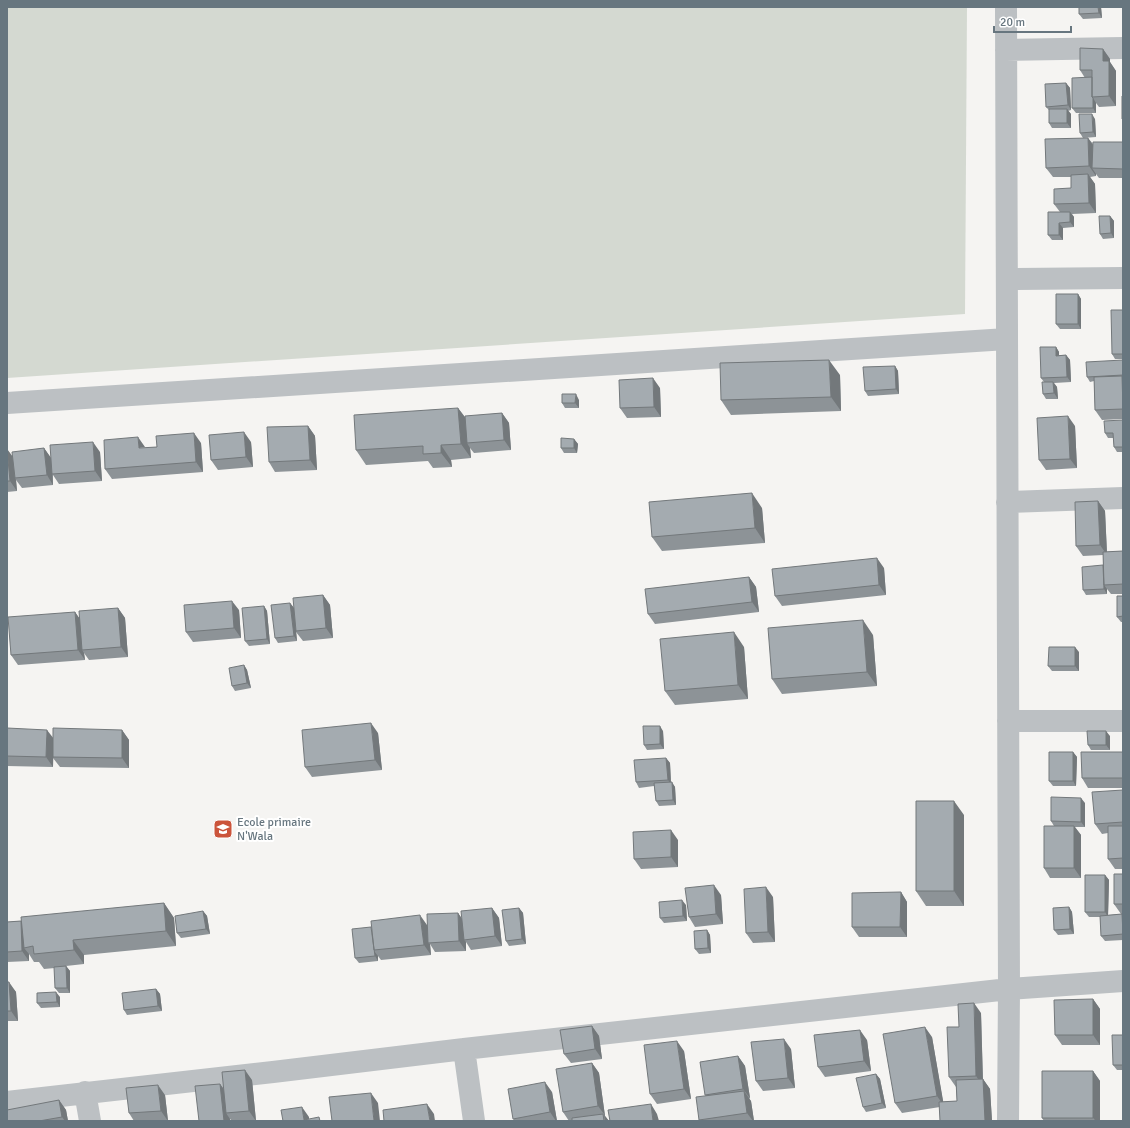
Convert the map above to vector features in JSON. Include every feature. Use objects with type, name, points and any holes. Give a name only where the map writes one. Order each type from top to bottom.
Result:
[{"type":"street","points":[[1006,7],[1009,989],[1008,1121]]},
{"type":"street","points":[[1006,50],[1123,48]]},
{"type":"street","points":[[1007,279],[1123,278]]},
{"type":"street","points":[[7,403],[1007,339]]},
{"type":"street","points":[[1007,502],[1123,498]]},
{"type":"street","points":[[1008,722],[1123,721]]},
{"type":"street","points":[[7,1102],[464,1049],[1009,989],[1123,981]]},
{"type":"street","points":[[464,1049],[474,1121]]},
{"type":"street","points":[[85,1092],[90,1121]]},
{"type":"shaded area","points":[[7,7],[967,7],[965,314],[7,378]]},
{"type":"building","points":[[1079,7],[1098,7],[1099,13],[1079,14]]},
{"type":"building","points":[[1080,48],[1103,49],[1103,61],[1109,61],[1109,96],[1092,97],[1092,70],[1080,70]]},
{"type":"building","points":[[1092,77],[1093,108],[1072,108],[1072,78]]},
{"type":"building","points":[[1066,83],[1068,105],[1046,107],[1045,84]]},
{"type":"building","points":[[1123,96],[1123,119],[1122,119]]},
{"type":"building","points":[[1049,109],[1067,109],[1067,123],[1049,123]]},
{"type":"building","points":[[1079,114],[1092,114],[1093,132],[1080,133]]},
{"type":"building","points":[[1088,138],[1089,166],[1046,168],[1045,139]]},
{"type":"building","points":[[1093,142],[1123,142],[1123,169],[1092,168]]},
{"type":"building","points":[[1088,174],[1089,203],[1054,204],[1054,189],[1071,188],[1071,175]]},
{"type":"building","points":[[1048,212],[1070,212],[1070,222],[1059,223],[1059,235],[1048,235]]},
{"type":"building","points":[[1099,216],[1110,216],[1111,233],[1100,234]]},
{"type":"building","points":[[1056,294],[1078,294],[1078,324],[1056,324]]},
{"type":"building","points":[[1111,310],[1123,310],[1123,354],[1112,354]]},
{"type":"building","points":[[1040,347],[1056,347],[1056,356],[1066,355],[1067,377],[1041,378]]},
{"type":"building","points":[[829,360],[831,397],[721,400],[720,363]]},
{"type":"building","points":[[1123,360],[1123,375],[1087,377],[1086,362]]},
{"type":"building","points":[[895,366],[896,389],[865,391],[863,367]]},
{"type":"building","points":[[1122,376],[1123,409],[1095,410],[1094,377]]},
{"type":"building","points":[[653,378],[654,407],[620,408],[619,380]]},
{"type":"building","points":[[1042,382],[1053,382],[1054,393],[1043,394]]},
{"type":"building","points":[[562,394],[576,394],[575,403],[562,403]]},
{"type":"building","points":[[458,408],[461,444],[441,445],[441,453],[423,454],[423,446],[356,450],[354,415]]},
{"type":"building","points":[[502,413],[504,440],[467,443],[465,416]]},
{"type":"building","points":[[1068,416],[1070,459],[1039,460],[1037,418]]},
{"type":"building","points":[[1123,420],[1123,447],[1114,447],[1113,433],[1105,433],[1104,421]]},
{"type":"building","points":[[308,426],[310,460],[269,462],[267,427]]},
{"type":"building","points":[[244,432],[246,457],[211,460],[209,435]]},
{"type":"building","points":[[194,433],[196,462],[105,469],[104,440],[138,437],[139,448],[157,447],[156,436]]},
{"type":"building","points":[[561,438],[574,439],[574,448],[561,448]]},
{"type":"building","points":[[93,442],[95,471],[52,474],[50,445]]},
{"type":"building","points":[[44,448],[47,475],[15,478],[12,452]]},
{"type":"building","points":[[7,449],[10,481],[7,481]]},
{"type":"building","points":[[752,493],[755,528],[652,537],[649,502]]},
{"type":"building","points":[[1098,501],[1100,545],[1076,546],[1075,502]]},
{"type":"building","points":[[1123,551],[1123,584],[1104,585],[1103,552]]},
{"type":"building","points":[[877,558],[879,585],[775,596],[772,569]]},
{"type":"building","points":[[1103,565],[1104,589],[1083,590],[1082,567]]},
{"type":"building","points":[[749,577],[752,602],[648,614],[645,589]]},
{"type":"building","points":[[323,595],[326,628],[296,631],[293,598]]},
{"type":"building","points":[[1117,596],[1123,596],[1123,616],[1117,617]]},
{"type":"building","points":[[232,601],[234,628],[186,632],[184,605]]},
{"type":"building","points":[[290,603],[294,636],[275,638],[271,605]]},
{"type":"building","points":[[264,606],[267,639],[245,641],[242,608]]},
{"type":"building","points":[[118,608],[121,647],[82,650],[79,611]]},
{"type":"building","points":[[75,612],[78,650],[11,655],[8,617]]},
{"type":"building","points":[[863,620],[867,672],[772,679],[768,628]]},
{"type":"building","points":[[734,632],[738,685],[665,691],[660,639]]},
{"type":"building","points":[[1049,647],[1075,647],[1075,666],[1048,666]]},
{"type":"building","points":[[244,665],[247,683],[232,686],[229,668]]},
{"type":"building","points":[[371,723],[375,760],[305,767],[302,730]]},
{"type":"building","points":[[643,726],[660,726],[660,744],[644,745]]},
{"type":"building","points":[[7,728],[47,730],[46,757],[7,756]]},
{"type":"building","points":[[53,728],[122,730],[122,758],[53,757]]},
{"type":"building","points":[[1087,731],[1106,731],[1106,745],[1088,745]]},
{"type":"building","points":[[1049,752],[1073,752],[1073,781],[1049,781]]},
{"type":"building","points":[[1081,752],[1123,752],[1123,778],[1082,778]]},
{"type":"building","points":[[666,758],[668,780],[636,782],[634,760]]},
{"type":"building","points":[[672,782],[673,800],[656,801],[654,783]]},
{"type":"building","points":[[1123,790],[1123,822],[1095,824],[1092,792]]},
{"type":"building","points":[[1051,797],[1081,798],[1081,822],[1051,821]]},
{"type":"building","points":[[916,801],[954,801],[954,891],[916,891]]},
{"type":"building","points":[[1044,826],[1074,826],[1074,868],[1044,868]]},
{"type":"building","points":[[1108,826],[1123,826],[1123,858],[1108,859]]},
{"type":"building","points":[[671,830],[671,857],[634,859],[633,832]]},
{"type":"building","points":[[1114,874],[1123,874],[1123,904],[1114,904]]},
{"type":"building","points":[[1085,875],[1105,875],[1105,912],[1085,912]]},
{"type":"building","points":[[714,885],[716,914],[689,917],[685,888]]},
{"type":"building","points":[[766,887],[768,932],[746,933],[744,889]]},
{"type":"building","points":[[901,892],[900,927],[852,927],[852,893]]},
{"type":"building","points":[[682,900],[683,916],[660,918],[659,902]]},
{"type":"building","points":[[164,903],[166,931],[73,940],[74,950],[34,954],[33,946],[24,948],[21,917]]},
{"type":"building","points":[[1069,907],[1070,929],[1054,930],[1053,908]]},
{"type":"building","points":[[492,908],[495,936],[464,940],[461,911]]},
{"type":"building","points":[[519,908],[522,939],[506,941],[502,910]]},
{"type":"building","points":[[203,911],[206,929],[177,933],[175,916]]},
{"type":"building","points":[[458,913],[459,941],[428,943],[427,914]]},
{"type":"building","points":[[1122,914],[1123,934],[1101,936],[1100,916]]},
{"type":"building","points":[[420,915],[424,945],[374,950],[371,921]]},
{"type":"building","points":[[21,921],[22,951],[7,952],[7,922]]},
{"type":"building","points":[[371,927],[375,956],[355,958],[352,929]]},
{"type":"building","points":[[707,930],[708,948],[695,949],[694,931]]},
{"type":"building","points":[[66,966],[67,988],[55,988],[54,967]]},
{"type":"building","points":[[7,982],[9,982],[11,1011],[7,1011]]},
{"type":"building","points":[[156,989],[158,1006],[124,1010],[122,993]]},
{"type":"building","points":[[56,992],[57,1002],[37,1003],[37,993]]},
{"type":"building","points":[[1093,999],[1093,1035],[1055,1035],[1054,1000]]},
{"type":"building","points":[[974,1003],[976,1076],[949,1077],[947,1027],[959,1027],[958,1004]]},
{"type":"building","points":[[592,1026],[595,1049],[564,1054],[560,1030]]},
{"type":"building","points":[[925,1027],[937,1096],[895,1103],[883,1034]]},
{"type":"building","points":[[860,1030],[864,1061],[818,1067],[814,1035]]},
{"type":"building","points":[[1112,1035],[1123,1035],[1123,1065],[1113,1065]]},
{"type":"building","points":[[784,1039],[788,1078],[756,1081],[751,1042]]},
{"type":"building","points":[[677,1041],[684,1089],[650,1094],[644,1045]]},
{"type":"building","points":[[738,1056],[743,1089],[705,1095],[700,1062]]},
{"type":"building","points":[[592,1063],[598,1106],[563,1112],[556,1069]]},
{"type":"building","points":[[245,1070],[249,1111],[226,1113],[222,1072]]},
{"type":"building","points":[[1042,1071],[1093,1071],[1093,1118],[1042,1118]]},
{"type":"building","points":[[876,1074],[882,1103],[863,1107],[856,1078]]},
{"type":"building","points":[[983,1079],[985,1121],[940,1121],[939,1102],[957,1101],[956,1080]]},
{"type":"building","points":[[545,1082],[550,1112],[513,1119],[508,1089]]},
{"type":"building","points":[[220,1084],[224,1121],[199,1121],[195,1086]]},
{"type":"building","points":[[158,1085],[161,1111],[129,1113],[126,1088]]},
{"type":"building","points":[[744,1091],[747,1113],[699,1120],[696,1097]]},
{"type":"building","points":[[371,1093],[374,1121],[332,1121],[329,1097]]},
{"type":"building","points":[[59,1100],[62,1117],[39,1121],[7,1121],[7,1110]]},
{"type":"building","points":[[427,1104],[430,1121],[384,1121],[383,1110]]},
{"type":"building","points":[[651,1104],[653,1121],[610,1121],[608,1110]]},
{"type":"building","points":[[302,1107],[304,1120],[319,1117],[320,1121],[283,1121],[281,1110]]},
{"type":"building","points":[[603,1114],[604,1121],[572,1121],[572,1118]]},
{"type":"place","name":"Ecole primaire N'Wala","points":[[223,829]]}]
